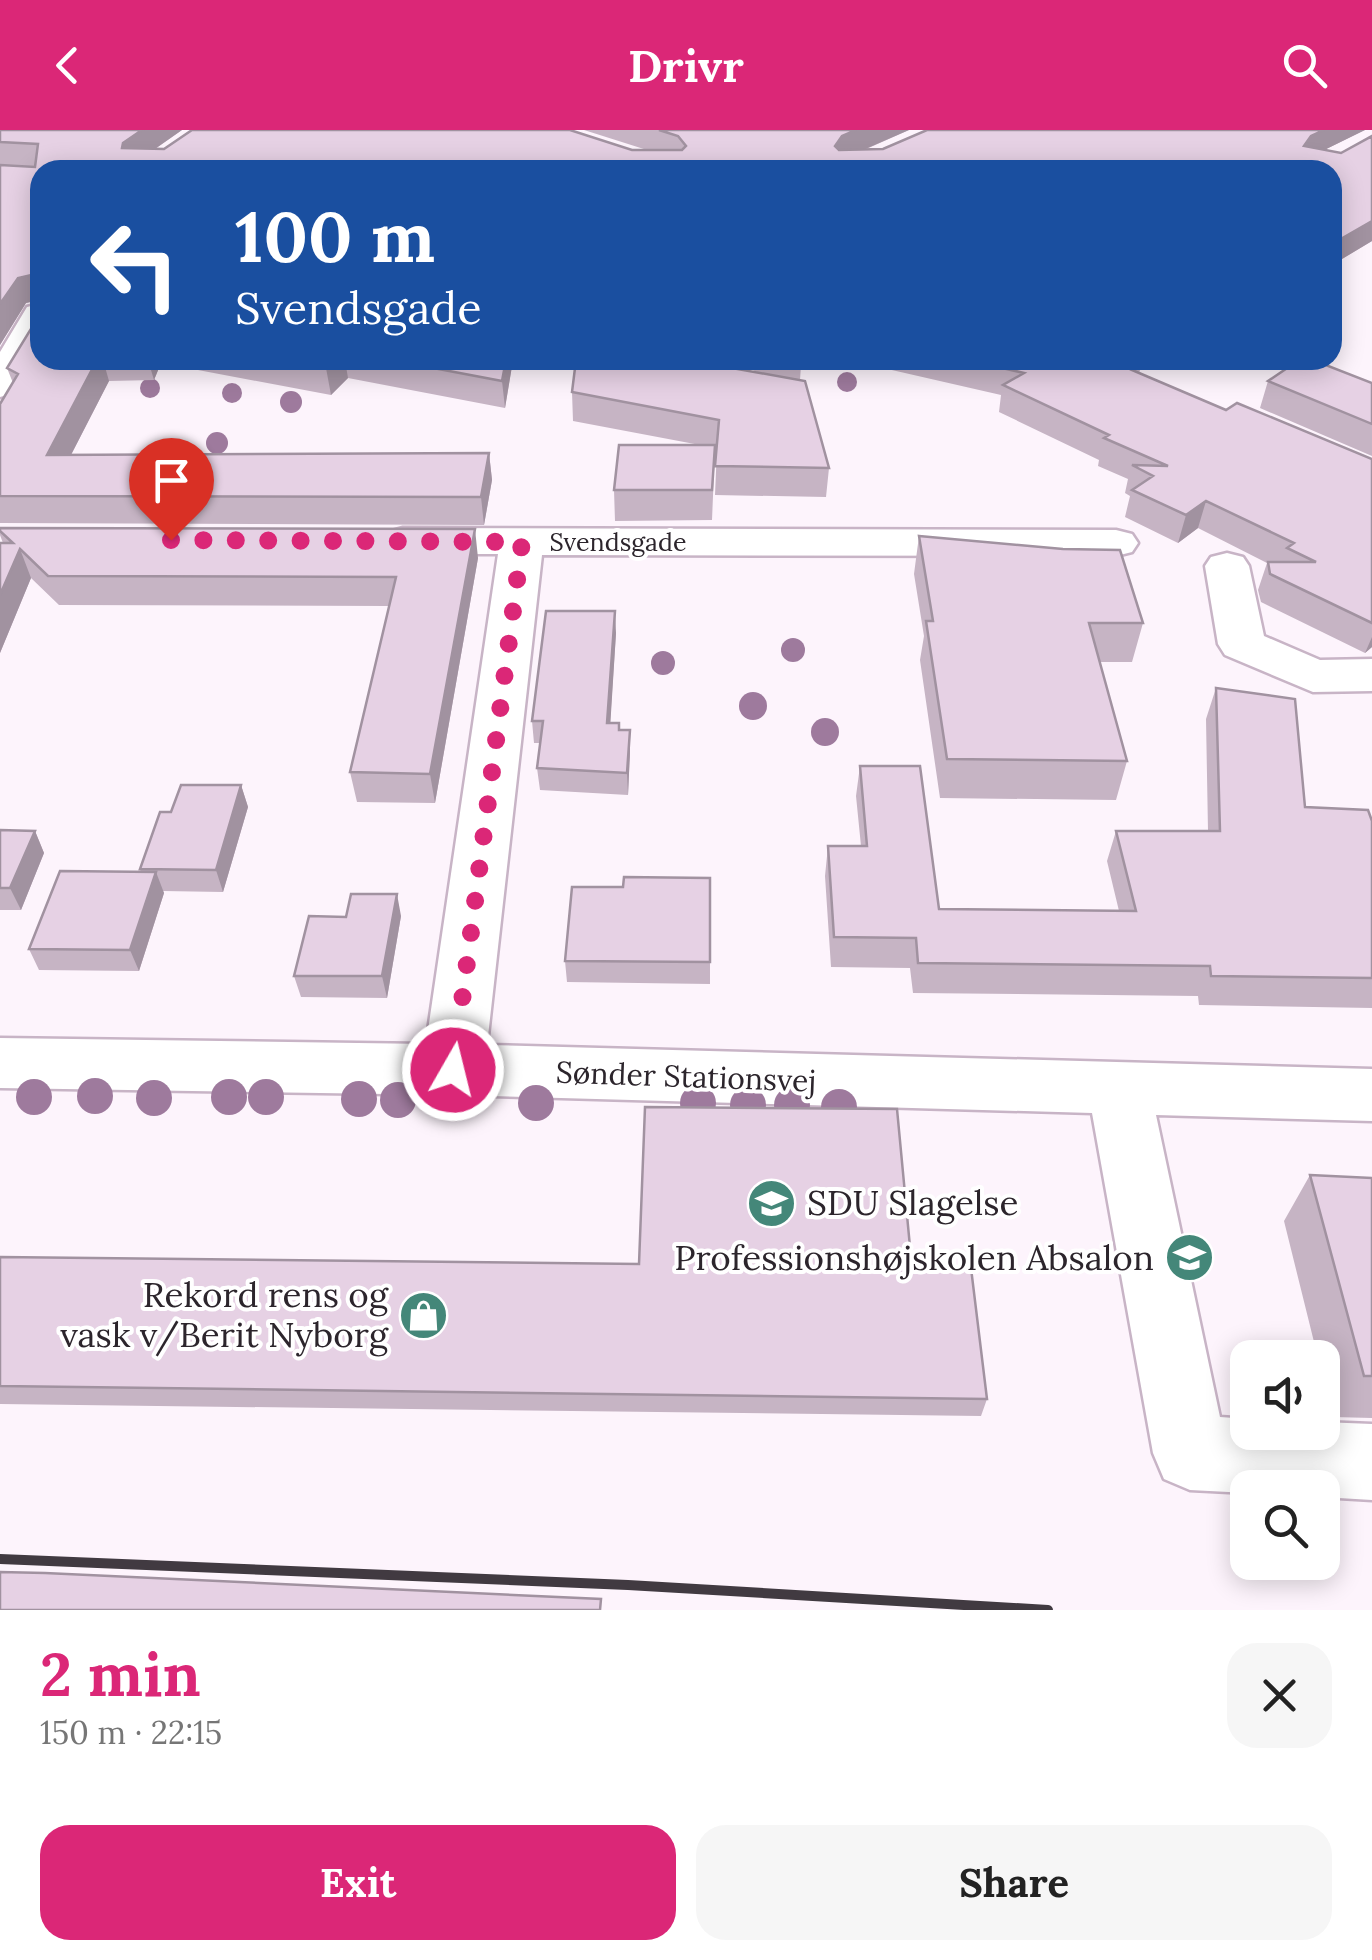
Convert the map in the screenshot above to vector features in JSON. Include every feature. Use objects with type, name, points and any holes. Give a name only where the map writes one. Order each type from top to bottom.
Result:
[{"type":"street","points":[[0,386],[30,334]]},
{"type":"street","name":"Svendsgade","points":[[357,541],[1116,544]]},
{"type":"street","points":[[453,1070],[522,542]]},
{"type":"street","points":[[1226,566],[1242,644],[1313,676],[1372,675]]},
{"type":"street","name":"Sønder Stationsvej","points":[[0,1063],[453,1070],[1372,1096]]},
{"type":"street","points":[[1120,1088],[1190,1454],[1372,1462]]},
{"type":"building","points":[[0,130],[142,130],[123,143],[122,148],[164,149],[192,130],[570,130],[632,150],[682,150],[686,146],[678,136],[659,130],[856,130],[842,136],[835,146],[839,150],[883,149],[927,130],[1324,130],[1311,136],[1304,146],[1341,153],[1372,136],[1372,221],[1342,238],[1342,160],[36,160],[38,144],[0,142]]},
{"type":"building","points":[[0,165],[30,167],[30,275],[18,278],[0,304]]},
{"type":"building","points":[[30,331],[30,370],[92,370],[47,455],[489,453],[481,497],[0,496],[0,404],[18,374],[7,368]]},
{"type":"building","points":[[444,370],[504,370],[502,381]]},
{"type":"building","points":[[575,370],[743,370],[805,381],[829,468],[715,466],[719,420],[572,392]]},
{"type":"building","points":[[1011,370],[1132,370],[1226,410],[1237,403],[1372,459],[1372,623],[1270,574],[1268,562],[1316,562],[1287,548],[1294,543],[1206,501],[1186,515],[1132,490],[1153,476],[1132,465],[1168,466],[1104,438],[1109,435],[1003,385],[1024,373]]},
{"type":"building","points":[[1284,370],[1339,370],[1372,383],[1372,424],[1268,381]]},
{"type":"building","points":[[619,445],[715,445],[712,490],[614,490]]},
{"type":"building","points":[[0,528],[475,529],[430,774],[350,772],[396,577],[48,576],[20,549],[0,595],[0,543],[13,543]]},
{"type":"building","points":[[919,536],[1120,550],[1143,623],[1089,623],[1127,761],[947,759],[926,621],[933,621]]},
{"type":"building","points":[[546,611],[615,611],[607,723],[619,723],[619,730],[630,730],[627,773],[537,768],[543,721],[532,721]]},
{"type":"building","points":[[1216,688],[1295,699],[1305,807],[1368,810],[1372,821],[1372,978],[1211,976],[1210,966],[918,963],[916,938],[834,937],[828,846],[867,846],[860,766],[920,766],[939,909],[1136,911],[1116,831],[1220,831]]},
{"type":"building","points":[[181,785],[241,785],[216,870],[140,869],[160,812],[171,812]]},
{"type":"building","points":[[0,830],[35,831],[10,888],[0,888]]},
{"type":"building","points":[[60,871],[156,872],[130,950],[29,949]]},
{"type":"building","points":[[624,877],[710,878],[710,962],[565,961],[572,887],[623,887]]},
{"type":"building","points":[[351,894],[397,894],[382,976],[294,976],[309,916],[346,917]]},
{"type":"building","name":"SDU Slagelse","points":[[645,1107],[897,1109],[912,1268],[971,1268],[987,1399],[0,1386],[0,1257],[639,1264]]},
{"type":"building","points":[[1310,1175],[1372,1178],[1372,1376],[1364,1376]]},
{"type":"building","points":[[0,1572],[601,1599],[600,1610],[0,1610]]},
{"type":"railway","points":[[0,1559],[628,1585],[1048,1610]]},
{"type":"place","name":"SDU Slagelse","points":[[772,1203]]},
{"type":"place","name":"Professionshøjskolen Absalon","points":[[1189,1258]]},
{"type":"place","name":"Rekord rens og vask v/Berit Nyborg","points":[[423,1315]]},
{"type":"route","points":[[171,540],[522,542],[453,1070]]}]
